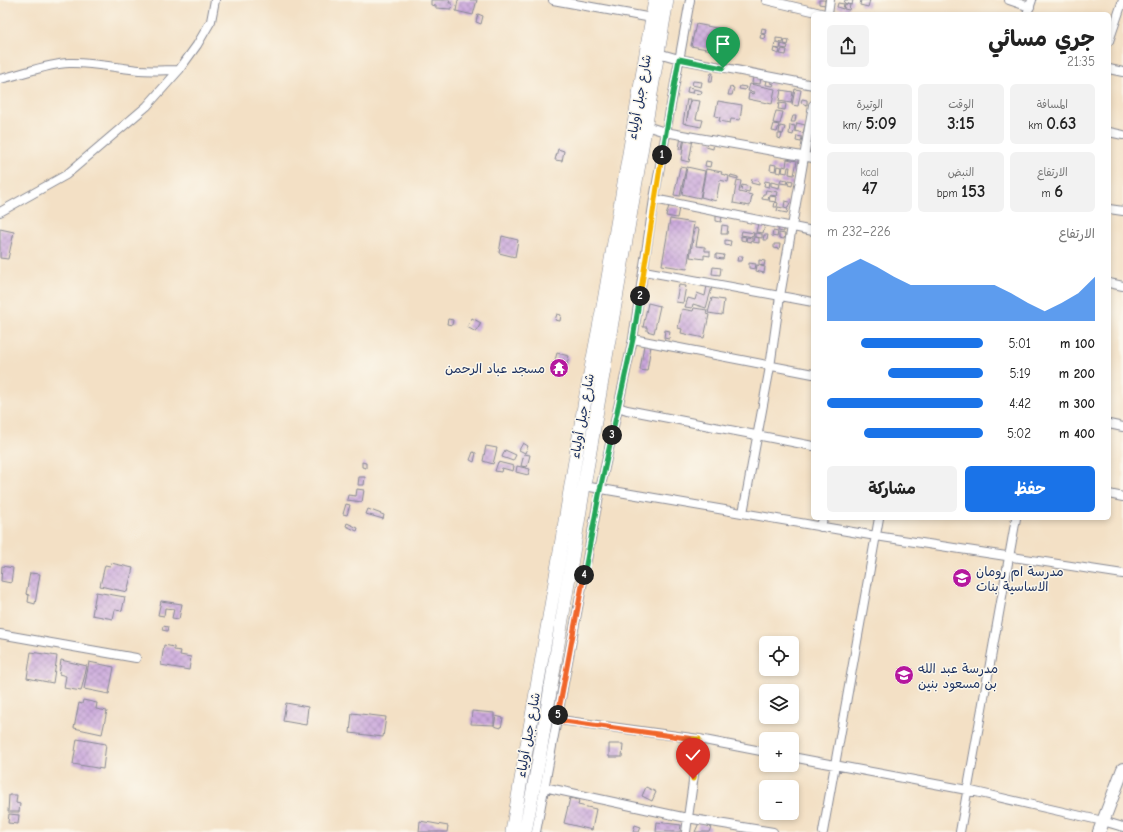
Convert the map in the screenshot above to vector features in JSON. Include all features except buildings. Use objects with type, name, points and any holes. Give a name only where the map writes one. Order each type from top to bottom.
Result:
[{"type":"main road","name":"شارع جبل أولياء","points":[[512,832],[585,400],[605,293],[655,0]]},
{"type":"main road","name":"شارع جبل أولياء","points":[[525,832],[551,719],[584,486],[667,0]]},
{"type":"street","points":[[0,212],[66,175],[146,106],[179,70],[197,45],[211,21],[215,0]]},
{"type":"street","points":[[552,0],[652,18]]},
{"type":"street","points":[[536,832],[544,787],[551,719],[633,339],[665,132],[690,0]]},
{"type":"street","points":[[766,0],[817,12]]},
{"type":"street","points":[[827,12],[830,0]]},
{"type":"street","points":[[1009,0],[1030,7]]},
{"type":"street","points":[[1111,35],[1123,0]]},
{"type":"street","points":[[658,53],[679,59],[811,85]]},
{"type":"street","points":[[0,79],[68,63],[99,64],[139,70],[179,70]]},
{"type":"street","points":[[1111,69],[1123,72]]},
{"type":"street","points":[[743,513],[770,367],[780,296],[811,117]]},
{"type":"street","points":[[646,126],[665,132],[811,158]]},
{"type":"street","points":[[1111,132],[1123,135]]},
{"type":"street","points":[[654,199],[811,231]]},
{"type":"street","points":[[1111,209],[1123,211]]},
{"type":"street","points":[[644,271],[811,302]]},
{"type":"street","points":[[1111,284],[1123,286]]},
{"type":"street","points":[[633,339],[770,367],[811,374]]},
{"type":"street","points":[[618,407],[811,446]]},
{"type":"street","points":[[1111,424],[1123,427]]},
{"type":"street","points":[[584,486],[600,490],[743,513],[822,522],[876,536],[1123,574]]},
{"type":"street","points":[[1111,494],[1123,497]]},
{"type":"street","points":[[823,832],[879,520]]},
{"type":"street","points":[[960,832],[1016,520]]},
{"type":"street","points":[[0,634],[136,658]]},
{"type":"street","points":[[551,719],[699,739],[759,751]]},
{"type":"street","points":[[686,832],[699,739]]},
{"type":"street","points":[[799,758],[967,790],[1101,826],[1123,827]]},
{"type":"street","points":[[1101,826],[1123,770]]},
{"type":"street","points":[[544,787],[688,818],[772,832]]},
{"type":"place","name":"مسجد عباد الرحمن","points":[[559,368]]},
{"type":"place","name":"مدرسة ام رومان الاساسية بنات","points":[[962,578]]},
{"type":"place","name":"مدرسة عبد الله بن مسعود بنين","points":[[904,675]]},
{"type":"route","points":[[693,779],[699,739],[557,720],[600,490],[633,339],[665,132],[679,59],[723,68]]}]
